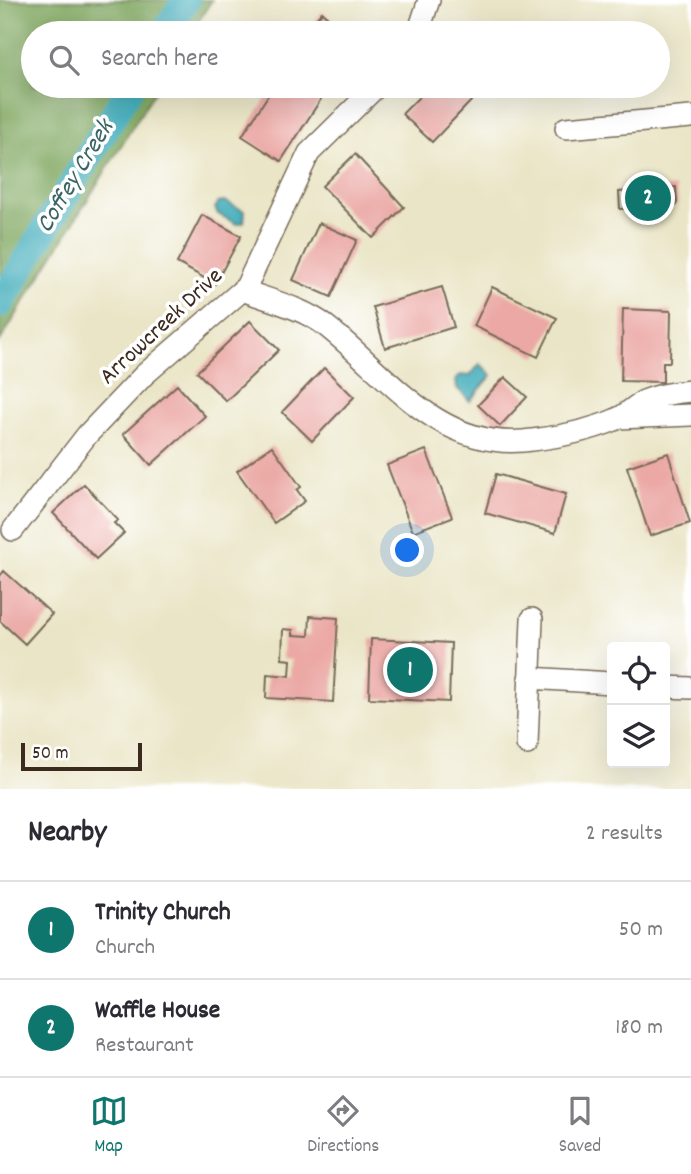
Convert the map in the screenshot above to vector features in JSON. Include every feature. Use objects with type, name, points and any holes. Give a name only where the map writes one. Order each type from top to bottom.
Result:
[{"type":"street","points":[[422,21],[429,0]]},
{"type":"street","name":"Arrowcreek Drive","points":[[13,530],[87,435],[144,375],[242,290],[255,272],[298,170],[309,153],[365,98]]},
{"type":"street","points":[[566,128],[691,117]]},
{"type":"street","points":[[242,290],[324,324],[424,412],[460,431],[521,441],[558,435],[618,418],[691,415]]},
{"type":"street","points":[[618,418],[644,401],[691,391]]},
{"type":"street","points":[[527,744],[532,619]]},
{"type":"street","points":[[529,678],[607,683]]},
{"type":"street","points":[[670,687],[691,688]]},
{"type":"green space","points":[[0,0],[212,0],[199,21],[21,21],[21,98],[151,98],[0,341]]},
{"type":"water","points":[[224,201],[245,211],[244,222],[237,224],[218,214],[215,208],[219,202]]},
{"type":"water","points":[[480,364],[492,375],[470,401],[457,388],[456,380],[461,375],[470,376]]},
{"type":"building","points":[[322,12],[333,21],[314,21]]},
{"type":"building","points":[[266,98],[321,99],[281,161],[242,136]]},
{"type":"building","points":[[418,98],[474,98],[432,142],[402,114]]},
{"type":"building","points":[[355,154],[404,207],[373,238],[322,186]]},
{"type":"building","points":[[676,187],[677,205],[620,209],[619,192]]},
{"type":"building","points":[[202,215],[241,236],[215,284],[177,263]]},
{"type":"building","points":[[319,223],[357,240],[331,297],[293,280]]},
{"type":"building","points":[[442,287],[454,327],[385,348],[373,307]]},
{"type":"building","points":[[492,287],[557,318],[538,357],[474,326]]},
{"type":"building","points":[[623,309],[671,311],[670,362],[663,362],[663,382],[621,381]]},
{"type":"building","points":[[250,321],[279,350],[226,401],[197,372]]},
{"type":"building","points":[[324,368],[354,397],[312,441],[282,412]]},
{"type":"building","points":[[505,377],[527,397],[500,426],[478,405]]},
{"type":"building","points":[[177,385],[205,416],[151,465],[123,434]]},
{"type":"building","points":[[272,446],[301,487],[297,490],[305,501],[274,523],[237,471]]},
{"type":"building","points":[[426,450],[452,517],[413,532],[387,465]]},
{"type":"building","points":[[668,453],[690,523],[650,536],[627,467]]},
{"type":"building","points":[[496,474],[566,494],[555,533],[485,513]]},
{"type":"building","points":[[84,484],[118,520],[114,523],[124,533],[96,559],[53,513]]},
{"type":"building","points":[[4,571],[52,614],[25,644],[0,621],[0,576]]},
{"type":"building","points":[[310,616],[338,618],[333,702],[266,698],[267,674],[290,676],[291,660],[282,659],[283,629],[293,630],[293,635],[309,636]]},
{"type":"building","points":[[371,639],[451,643],[449,702],[369,698]]},
{"type":"waterway","name":"Coffey Creek","points":[[172,21],[186,0]]},
{"type":"waterway","name":"Coffey Creek","points":[[0,304],[124,98]]},
{"type":"place","name":"Waffle House","points":[[648,198]]},
{"type":"place","name":"Trinity Church","points":[[410,670]]}]
